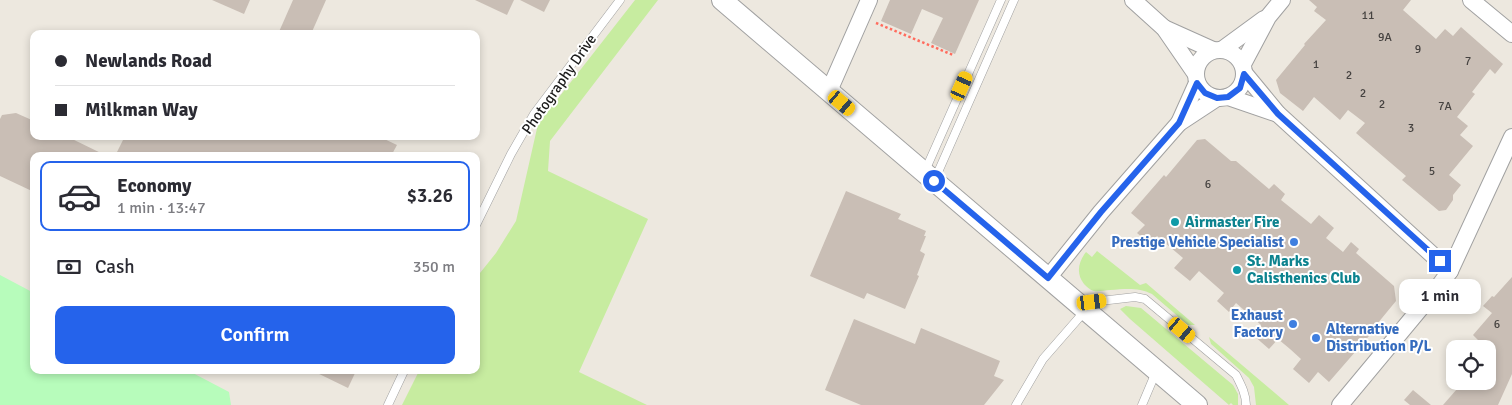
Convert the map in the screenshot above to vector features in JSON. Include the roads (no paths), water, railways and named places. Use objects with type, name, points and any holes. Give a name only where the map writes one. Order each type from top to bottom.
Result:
[{"type":"street","points":[[829,91],[869,0]]},
{"type":"street","points":[[1132,0],[1164,28],[1205,93],[1278,114]]},
{"type":"street","points":[[1179,123],[1196,78],[1200,59],[1218,50],[1268,16],[1282,0]]},
{"type":"street","points":[[1471,0],[1512,34]]},
{"type":"street","points":[[730,2],[829,91],[1197,405]]},
{"type":"street","points":[[1048,278],[1101,212],[1179,123],[1240,88],[1244,69],[1268,16]]},
{"type":"street","points":[[1164,28],[1218,50],[1235,54],[1278,114],[1450,270]]},
{"type":"street","points":[[1340,405],[1450,270],[1512,138]]},
{"type":"lane","name":"Photography Drive","points":[[480,217],[511,154],[534,114],[620,0]]},
{"type":"lane","points":[[929,177],[1001,0]]},
{"type":"lane","points":[[929,177],[1014,0]]},
{"type":"lane","points":[[1016,405],[1043,360],[1082,307],[1135,297],[1145,299],[1236,375],[1242,387],[1246,405]]},
{"type":"lane","points":[[1142,405],[1156,370]]},
{"type":"lane","points":[[388,405],[403,374]]},
{"type":"place","name":"Airmaster Fire","points":[[1175,222]]},
{"type":"place","name":"Prestige Vehicle Specialist","points":[[1294,242]]},
{"type":"place","name":"St. Marks Calisthenics Club","points":[[1237,270]]},
{"type":"place","name":"Exhaust Factory","points":[[1293,324]]},
{"type":"place","name":"Alternative Distribution P/L","points":[[1316,338]]}]
